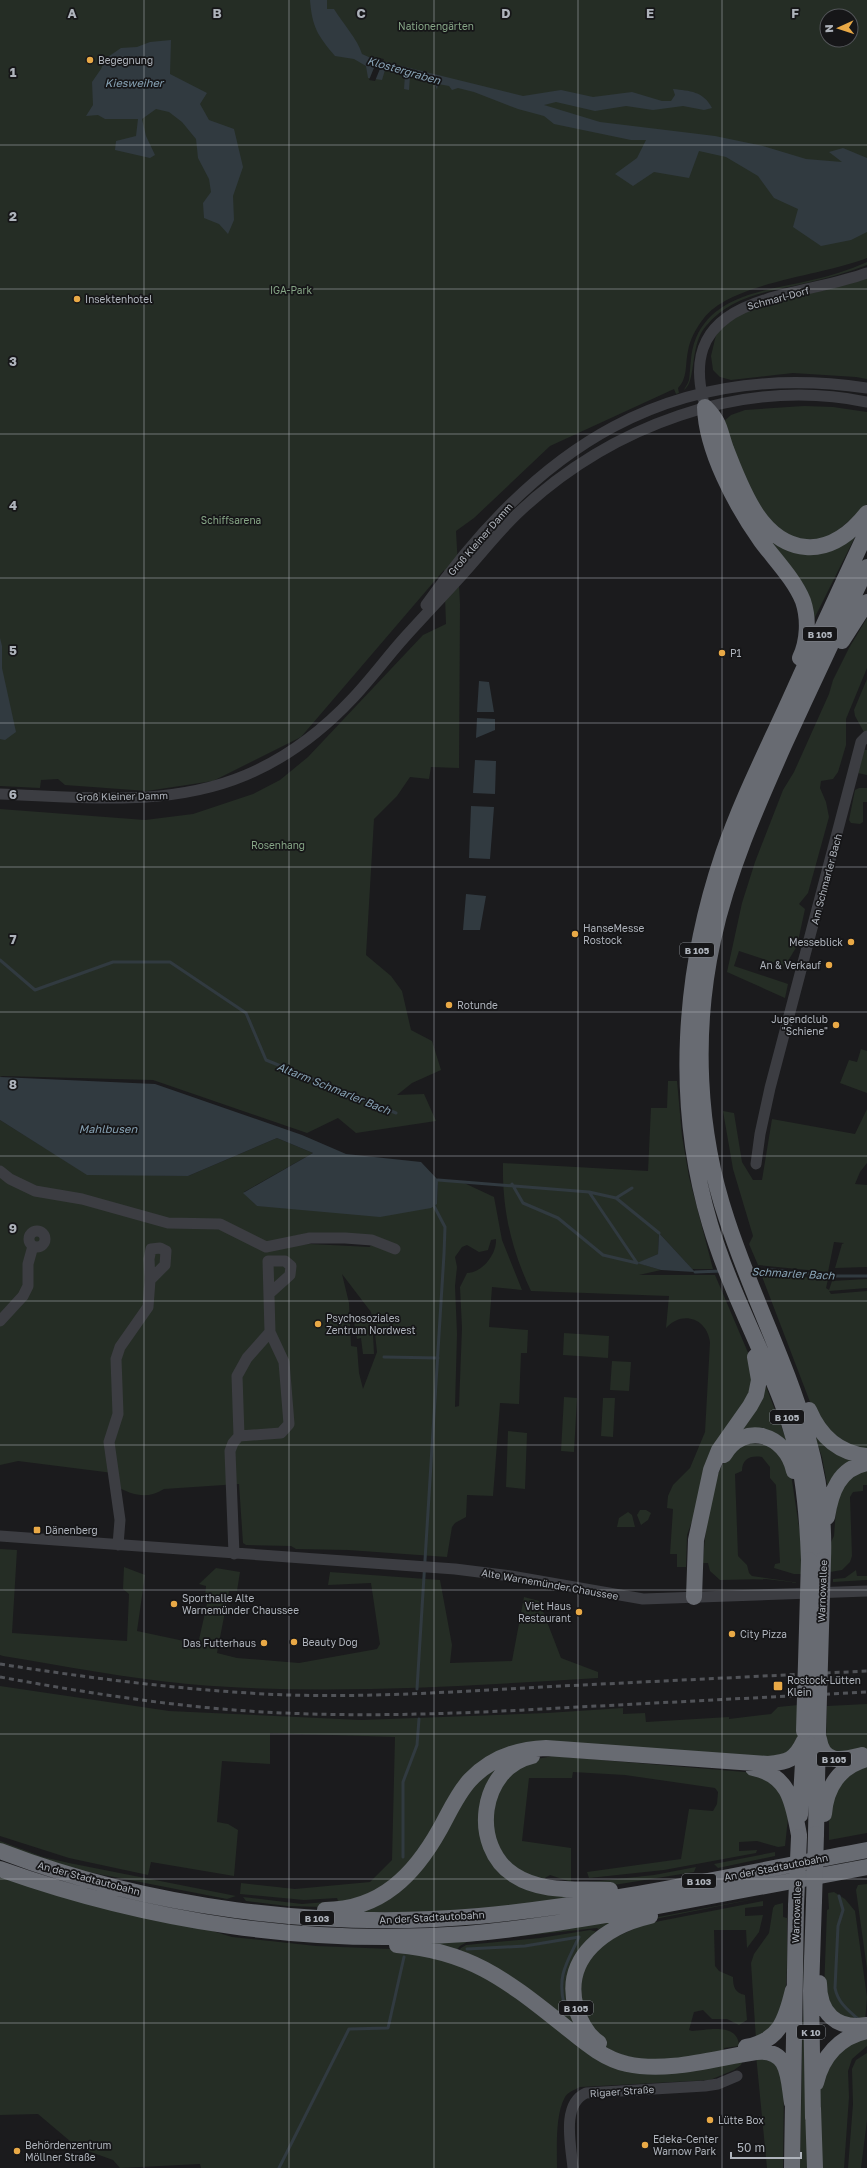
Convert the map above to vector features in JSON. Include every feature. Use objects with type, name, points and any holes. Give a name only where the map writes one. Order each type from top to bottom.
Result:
[{"type":"highway","points":[[703,400],[717,419],[726,448],[750,502],[769,530],[778,538],[800,547],[822,546],[842,538],[856,526],[867,513]]},
{"type":"highway","points":[[703,400],[706,423],[733,495],[760,539],[795,586],[805,609],[807,625],[804,645],[784,696],[783,715]]},
{"type":"highway","name":"B 105","points":[[819,1555],[808,1526],[803,1479],[782,1400],[733,1289],[704,1200],[690,1117],[688,1045],[691,995],[701,933],[722,857],[783,715],[867,531]]},
{"type":"highway","name":"B 105","points":[[819,1555],[819,1482],[815,1462],[792,1385],[742,1262],[719,1195],[705,1118],[702,1033],[708,965],[719,916],[739,854],[767,784],[867,567]]},
{"type":"highway","points":[[821,664],[835,652],[867,602]]},
{"type":"highway","points":[[694,1597],[696,1540],[711,1470],[718,1450],[750,1406],[758,1388],[759,1371],[745,1333],[743,1314]]},
{"type":"highway","points":[[792,1385],[803,1394],[818,1428],[832,1444],[845,1452],[867,1456]]},
{"type":"highway","points":[[709,1483],[731,1445],[748,1436],[758,1435],[767,1437],[779,1443],[790,1458],[798,1490],[800,1514],[808,1526]]},
{"type":"highway","points":[[819,1555],[828,1510],[835,1486],[849,1469],[867,1463]]},
{"type":"highway","name":"Warnowallee","points":[[792,2168],[793,1990],[799,1836],[809,1735],[819,1555]]},
{"type":"highway","name":"B 105","points":[[272,1914],[287,1908],[327,1910],[345,1909],[362,1904],[388,1891],[404,1879],[419,1862],[469,1781],[488,1764],[509,1754],[532,1749],[546,1748],[768,1764],[793,1759],[798,1754],[809,1735],[822,1750],[832,1758],[847,1759],[867,1753]]},
{"type":"highway","name":"Warnowallee","points":[[809,1735],[816,1834],[812,1946],[811,2050],[813,2118]]},
{"type":"highway","points":[[640,1892],[553,1888],[521,1879],[508,1871],[493,1852],[486,1833],[485,1820],[490,1793],[501,1776],[521,1760],[547,1753],[754,1769],[773,1776],[787,1790],[792,1800],[799,1836]]},
{"type":"highway","points":[[816,1834],[824,1817],[825,1804],[833,1783],[849,1767],[867,1759]]},
{"type":"highway","name":"An der Stadtautobahn","points":[[0,1851],[106,1884],[196,1903],[272,1914],[328,1919],[388,1920],[437,1919],[540,1909],[867,1850]]},
{"type":"highway","name":"An der Stadtautobahn","points":[[0,1869],[101,1900],[202,1921],[282,1932],[365,1937],[440,1935],[542,1926],[867,1867]]},
{"type":"highway","name":"B 105","points":[[699,1898],[688,1908],[638,1919],[620,1926],[597,1940],[584,1955],[577,1971],[574,1991],[575,2004],[581,2022],[590,2035],[606,2048],[629,2057],[667,2060],[756,2049],[775,2034],[782,2025],[793,1990]]},
{"type":"highway","points":[[365,1937],[396,1945],[439,1951],[484,1968],[514,1985],[598,2053],[617,2061],[640,2066],[657,2067],[739,2052]]},
{"type":"highway","points":[[812,1946],[820,1961],[819,1994],[825,2010],[839,2023],[848,2026],[867,2025]]},
{"type":"highway","points":[[813,2118],[815,2087],[819,2070],[825,2058],[845,2039],[867,2031]]},
{"type":"highway","points":[[756,2049],[772,2052],[785,2064],[792,2103]]},
{"type":"highway","name":"K 10","points":[[813,2118],[815,2168]]},
{"type":"street","name":"Schmarl-Dorf","points":[[703,400],[699,373],[700,353],[709,334],[726,317],[753,303],[828,286],[867,273]]},
{"type":"street","name":"Groß Kleiner Damm","points":[[0,794],[119,798],[173,795],[226,783],[266,766],[305,741],[352,699],[403,639],[504,527],[558,479],[588,458],[730,386],[792,381],[867,388]]},
{"type":"street","name":"Groß Kleiner Damm","points":[[403,639],[440,585],[494,519],[558,461],[591,439],[630,419],[670,402],[761,397],[823,396],[867,402]]},
{"type":"street","name":"Am Schmarler Bach","points":[[756,1164],[760,1134],[770,1088],[862,742],[867,736]]},
{"type":"street","points":[[0,1171],[10,1179],[35,1191],[82,1199],[168,1222],[220,1224],[266,1247],[310,1238],[345,1238],[383,1242],[395,1249]]},
{"type":"street","points":[[0,1321],[23,1296],[28,1286],[28,1264],[33,1246]]},
{"type":"street","points":[[118,1545],[120,1520],[109,1448],[110,1435],[118,1414],[116,1359],[120,1347],[148,1307],[150,1280]]},
{"type":"street","points":[[239,1436],[281,1433],[289,1424],[284,1362],[270,1332],[270,1293]]},
{"type":"street","points":[[234,1554],[230,1451],[233,1443],[239,1436],[237,1376],[247,1358],[270,1332]]},
{"type":"street","name":"Alte Warnemünder Chaussee","points":[[0,1536],[429,1567],[511,1576],[622,1597],[654,1599],[867,1591]]},
{"type":"street","name":"Rigaer Straße","points":[[573,2168],[570,2117],[573,2103],[579,2096],[586,2093],[705,2086],[718,2084],[737,2076]]},
{"type":"green space","name":"IGA-Park","points":[[0,0],[867,0],[867,258],[756,288],[735,296],[717,306],[704,318],[692,338],[688,351],[685,375],[678,388],[679,393],[676,394],[674,389],[550,446],[474,518],[456,531],[460,604],[459,768],[431,767],[429,779],[410,777],[397,796],[374,819],[366,955],[391,976],[402,991],[411,1030],[432,1041],[441,1070],[412,1083],[397,1095],[424,1094],[436,1121],[356,1133],[338,1118],[307,1133],[153,1080],[0,1077],[0,809],[145,820],[193,814],[253,794],[280,780],[308,757],[423,635],[446,624],[444,570],[301,737],[213,781],[147,791],[65,785],[58,779],[41,780],[40,788],[0,786]]},
{"type":"green space","points":[[867,262],[867,265],[851,271],[763,293],[738,302],[727,308],[706,326],[701,334],[695,352],[691,379],[684,390],[689,380],[692,354],[696,338],[705,323],[716,311],[746,296],[826,277]]},
{"type":"green space","points":[[867,277],[867,379],[793,373],[731,380],[720,377],[713,370],[711,356],[716,335],[723,326],[750,308]]},
{"type":"green space","points":[[804,406],[833,407],[867,412],[867,504],[828,539],[796,539],[781,532],[758,505],[734,455],[723,422],[731,415],[745,410]]},
{"type":"green space","points":[[765,532],[838,548],[855,537],[811,625],[762,534]]},
{"type":"green space","points":[[867,618],[867,668],[846,719],[846,745],[838,772],[833,779],[821,781],[820,788],[826,802],[829,817],[808,893],[799,904],[805,909],[797,946],[785,966],[739,951],[734,966],[788,984],[785,998],[727,972],[742,903],[755,862],[783,790],[794,772],[829,694],[833,680],[849,648]]},
{"type":"green space","points":[[867,679],[867,733],[865,734],[855,716],[854,710]]},
{"type":"green space","points":[[864,750],[867,750],[867,775],[858,773]]},
{"type":"green space","points":[[859,788],[867,788],[867,802],[863,802],[863,822],[860,824],[851,823],[849,820],[855,790]]},
{"type":"green space","points":[[861,1049],[867,1051],[867,1093],[840,1083],[849,1060],[857,1062]]},
{"type":"green space","points":[[668,1081],[677,1081],[682,1136],[689,1177],[713,1269],[692,1269],[659,1233],[658,1254],[638,1263],[661,1270],[639,1275],[715,1275],[752,1362],[751,1392],[687,1535],[686,1567],[677,1567],[677,1554],[670,1554],[673,1509],[667,1508],[668,1496],[673,1485],[690,1468],[705,1432],[710,1342],[708,1334],[699,1322],[686,1318],[672,1322],[666,1328],[669,1296],[531,1291],[513,1244],[506,1213],[503,1180],[503,1163],[648,1171],[651,1108],[667,1108]]},
{"type":"green space","points":[[867,1109],[867,1163],[860,1172],[855,1184],[867,1185],[867,1267],[835,1268],[842,1244],[844,1243],[834,1242],[828,1272],[758,1265],[749,1244],[753,1236],[733,1169],[723,1111],[734,1113],[742,1162],[753,1180],[762,1180],[772,1119],[855,1134]]},
{"type":"green space","points":[[0,1120],[85,1173],[188,1176],[277,1138],[313,1153],[244,1192],[257,1206],[437,1204],[438,1180],[462,1182],[494,1197],[502,1240],[522,1290],[492,1287],[489,1327],[528,1330],[527,1353],[521,1353],[519,1404],[500,1403],[493,1496],[467,1495],[466,1517],[455,1523],[452,1527],[447,1557],[348,1550],[296,1549],[291,1546],[246,1545],[243,1543],[239,1484],[164,1489],[152,1494],[140,1495],[128,1492],[116,1486],[113,1473],[18,1461],[0,1465]],"holes":[[[309,1233],[373,1235],[370,1247],[310,1244],[292,1245],[289,1237]],[[496,1239],[496,1245],[488,1262],[478,1270],[467,1273],[460,1287],[462,1328],[459,1406],[455,1407],[457,1334],[455,1286],[457,1267],[455,1257],[462,1247],[467,1245],[479,1252],[488,1250],[491,1240]],[[342,1274],[371,1312],[374,1330],[370,1316],[354,1322],[357,1339],[361,1338],[363,1354],[374,1354],[373,1334],[375,1334],[377,1352],[363,1389],[359,1373],[357,1347],[351,1346],[349,1303]]]},
{"type":"green space","points":[[761,1274],[828,1279],[826,1288],[829,1290],[832,1281],[867,1279],[867,1288],[829,1291],[831,1294],[867,1291],[867,1452],[848,1449],[815,1415]]},
{"type":"green space","points":[[564,1333],[609,1336],[608,1358],[563,1355]]},
{"type":"green space","points":[[612,1361],[631,1362],[629,1391],[610,1390]]},
{"type":"green space","points":[[765,1384],[787,1441],[740,1433]]},
{"type":"green space","points":[[564,1397],[577,1398],[574,1452],[561,1451]]},
{"type":"green space","points":[[603,1398],[615,1398],[613,1437],[601,1436]]},
{"type":"green space","points":[[508,1431],[527,1433],[525,1489],[506,1487]]},
{"type":"green space","points":[[814,1434],[858,1459],[828,1489],[822,1457]]},
{"type":"green space","points":[[745,1442],[775,1446],[791,1474],[802,1547],[802,1574],[794,1574],[774,1568],[775,1564],[780,1563],[776,1485],[770,1478],[770,1467],[762,1457],[750,1457],[743,1463],[742,1471],[735,1474],[738,1556],[747,1565],[749,1573],[752,1576],[800,1583],[766,1579],[720,1580],[710,1571],[708,1563],[703,1563],[709,1510],[716,1481],[725,1461]]},
{"type":"green space","points":[[867,1468],[867,1485],[863,1485],[863,1491],[853,1492],[850,1497],[852,1556],[850,1562],[842,1570],[830,1572],[830,1544],[834,1536],[837,1496],[846,1480]]},
{"type":"green space","points":[[640,1510],[646,1510],[651,1513],[648,1520],[641,1525],[637,1515]]},
{"type":"green space","points":[[628,1512],[632,1515],[635,1527],[617,1527],[619,1518]]},
{"type":"green space","points":[[0,1549],[17,1550],[12,1633],[127,1641],[129,1594],[123,1589],[124,1567],[145,1575],[137,1631],[198,1644],[207,1604],[205,1596],[206,1586],[199,1584],[216,1568],[240,1572],[237,1591],[229,1591],[217,1653],[237,1658],[299,1663],[377,1649],[380,1644],[371,1583],[328,1585],[330,1572],[440,1580],[452,1645],[450,1663],[512,1661],[524,1597],[539,1601],[561,1658],[598,1672],[598,1678],[444,1687],[342,1689],[239,1688],[188,1684],[95,1672],[3,1656],[0,1655]]},
{"type":"green space","points":[[856,1570],[857,1576],[867,1576],[867,1580],[833,1582],[833,1579],[845,1578]]},
{"type":"green space","points":[[0,1686],[169,1711],[361,1720],[547,1713],[623,1708],[623,1714],[645,1713],[646,1722],[729,1717],[729,1719],[771,1714],[778,1707],[798,1705],[798,1740],[793,1752],[754,1760],[498,1755],[423,1850],[377,1894],[323,1907],[287,1906],[246,1901],[243,1897],[302,1904],[338,1901],[337,1898],[304,1900],[240,1894],[241,1883],[295,1889],[370,1882],[392,1860],[395,1737],[270,1733],[270,1764],[222,1761],[217,1822],[228,1824],[238,1830],[234,1876],[151,1862],[148,1875],[69,1858],[0,1836]]},
{"type":"green space","points":[[867,1704],[867,1750],[834,1753],[826,1741],[827,1706]]},
{"type":"green space","points":[[553,1756],[757,1773],[772,1781],[789,1809],[785,1846],[778,1847],[757,1841],[739,1842],[739,1851],[757,1850],[756,1853],[664,1870],[589,1878],[587,1872],[681,1859],[689,1809],[713,1811],[717,1804],[718,1792],[715,1788],[625,1775],[573,1772],[572,1778],[529,1778],[522,1841],[571,1848],[571,1882],[550,1875],[545,1878],[544,1882],[517,1871],[494,1842],[492,1803],[507,1776],[531,1760]]},
{"type":"green space","points":[[503,1762],[499,1771],[489,1855],[567,1897],[566,1899],[490,1909],[359,1915],[374,1904],[467,1791]]},
{"type":"green space","points":[[867,1764],[867,1833],[829,1840],[829,1811],[841,1782]]},
{"type":"green space","points":[[0,1841],[43,1857],[236,1896],[227,1899],[68,1868],[0,1845]]},
{"type":"green space","points":[[775,1852],[775,1856],[718,1868],[714,1864]]},
{"type":"green space","points":[[696,1867],[694,1872],[614,1885],[590,1882],[654,1875]]},
{"type":"green space","points":[[0,1874],[64,1896],[123,1911],[193,1925],[232,1937],[316,1946],[391,1949],[420,1947],[444,1941],[543,1931],[626,1917],[638,1919],[605,1934],[597,1928],[467,1942],[460,1946],[453,1954],[506,1980],[587,2044],[603,2054],[620,2061],[638,2066],[660,2067],[725,2057],[726,2059],[739,2057],[743,2060],[741,2065],[734,2070],[710,2080],[580,2087],[571,2091],[565,2097],[562,2104],[558,2122],[557,2168],[201,2168],[200,2164],[120,2168],[113,2160],[77,2147],[38,2114],[0,2115]]},
{"type":"green space","points":[[867,1884],[867,1969],[856,1890],[858,1885]]},
{"type":"green space","points":[[834,1892],[845,1899],[855,1911],[867,1997],[865,2022],[859,2023],[834,2012],[824,1991],[827,1910],[829,1909],[828,1893]]},
{"type":"green space","points":[[764,1897],[655,1919],[648,1919]]},
{"type":"green space","points":[[763,1901],[763,1906],[745,1908],[745,1916],[763,1915],[759,1932],[747,1948],[746,1930],[714,1930],[715,1966],[719,1971],[733,1977],[735,1989],[739,1993],[745,1995],[747,2020],[739,2025],[727,2019],[712,2019],[703,2010],[694,2012],[689,2030],[728,2030],[737,2038],[739,2046],[724,2048],[724,2051],[677,2059],[653,2060],[630,2057],[609,2049],[593,2037],[582,2022],[576,2004],[575,1986],[579,1967],[589,1950],[605,1934],[612,1939],[640,1926],[655,1922]]},
{"type":"green space","points":[[783,1903],[783,1917],[787,1918],[787,1971],[782,2012],[779,2019],[756,2040],[751,1963],[754,1954],[769,1933],[773,1908],[775,1905]]},
{"type":"green space","points":[[590,1930],[598,1932],[582,1946],[577,2028],[458,1952],[466,1945],[540,1938]]},
{"type":"green space","points":[[804,1955],[806,1955],[810,2168],[800,2168]]},
{"type":"green space","points":[[867,2036],[867,2046],[852,2059],[848,2071],[849,2097],[844,2168],[820,2168],[819,2090],[837,2052]]},
{"type":"green space","points":[[867,2053],[867,2120],[861,2168],[848,2168],[853,2104],[852,2069],[856,2060]]},
{"type":"green space","points":[[756,2055],[776,2061],[784,2085],[783,2168],[767,2168]]},
{"type":"water","name":"Klostergraben","points":[[310,0],[327,0],[327,9],[334,9],[360,48],[362,54],[373,59],[523,96],[561,90],[593,97],[632,92],[662,101],[671,101],[675,95],[673,89],[690,91],[704,98],[712,108],[704,110],[683,106],[653,110],[626,106],[595,111],[556,102],[544,105],[600,122],[715,136],[763,146],[806,159],[842,162],[829,152],[843,148],[867,158],[867,232],[851,240],[821,246],[793,227],[798,209],[774,198],[758,176],[726,157],[699,151],[689,178],[654,172],[633,186],[615,174],[637,158],[646,140],[631,140],[554,124],[544,116],[518,109],[474,92],[458,88],[452,90],[449,86],[438,84],[437,90],[434,82],[410,76],[409,90],[404,89],[405,75],[385,70],[382,80],[368,78],[366,66],[354,59],[335,56],[324,43],[314,24]]},
{"type":"water","name":"Kiesweiher","points":[[171,40],[170,74],[207,93],[200,104],[209,120],[234,129],[243,167],[233,196],[234,220],[228,234],[219,224],[204,218],[203,203],[211,192],[209,179],[198,158],[196,139],[182,122],[169,112],[156,109],[142,119],[146,136],[155,155],[150,158],[115,150],[116,141],[136,136],[138,119],[105,119],[98,115],[86,116],[93,105],[92,82],[101,69],[105,59],[121,48],[137,47],[150,42]]},
{"type":"water","points":[[0,638],[2,646],[2,668],[16,732],[5,740],[0,739]]},
{"type":"water","points":[[479,681],[489,682],[494,712],[477,712]]},
{"type":"water","points":[[477,718],[495,719],[495,730],[476,738]]},
{"type":"water","points":[[475,760],[496,761],[495,794],[473,793]]},
{"type":"water","points":[[471,806],[494,807],[490,859],[469,858]]},
{"type":"water","points":[[466,894],[486,896],[480,930],[463,930]]},
{"type":"water","name":"Mahlbusen","points":[[0,1077],[155,1084],[302,1135],[346,1154],[421,1162],[438,1180],[437,1204],[431,1208],[380,1217],[257,1206],[243,1193],[313,1153],[277,1138],[188,1176],[87,1175],[0,1120]]},
{"type":"water","points":[[659,1233],[695,1272],[661,1270],[637,1263],[658,1254]]},
{"type":"pier","points":[[378,58],[384,59],[375,81],[369,80]]},
{"type":"waterway","name":"Altarm Schmarler Bach","points":[[0,960],[35,990],[113,962],[170,962],[246,1013],[266,1060],[396,1113]]},
{"type":"waterway","name":"Schmarler Bach","points":[[438,1180],[589,1192],[637,1263]]},
{"type":"waterway","points":[[512,1184],[523,1203],[558,1218],[603,1255],[637,1263]]},
{"type":"waterway","name":"Schmarler Bach","points":[[616,1198],[632,1188]]},
{"type":"waterway","name":"Schmarler Bach","points":[[589,1192],[616,1198],[659,1233]]},
{"type":"waterway","points":[[417,1689],[445,1227],[434,1206]]},
{"type":"waterway","name":"Schmarler Bach","points":[[751,1271],[773,1270],[830,1276],[867,1276]]},
{"type":"waterway","name":"Schmarler Bach","points":[[695,1272],[722,1271]]},
{"type":"waterway","points":[[384,1357],[438,1358]]},
{"type":"waterway","points":[[403,1857],[403,1782],[417,1745],[419,1719]]},
{"type":"waterway","points":[[839,1896],[843,1910],[838,1926],[835,1988],[838,1998],[859,2020]]},
{"type":"waterway","points":[[467,1949],[525,1946],[579,1937],[564,1969],[562,1985],[564,2004]]},
{"type":"waterway","points":[[279,2168],[349,2029],[388,2028],[404,1957]]},
{"type":"railway","points":[[0,1664],[165,1686],[265,1694],[339,1696],[413,1694],[867,1671]]},
{"type":"railway","points":[[0,1677],[66,1689],[198,1707],[264,1712],[343,1715],[500,1711],[867,1692]]},
{"type":"place","name":"Begegnung","points":[[90,60]]},
{"type":"place","name":"Insektenhotel","points":[[77,299]]},
{"type":"place","name":"P1","points":[[722,653]]},
{"type":"place","name":"HanseMesse Rostock","points":[[575,934]]},
{"type":"place","name":"Messeblick","points":[[851,942]]},
{"type":"place","name":"An & Verkauf","points":[[829,965]]},
{"type":"place","name":"Rotunde","points":[[449,1005]]},
{"type":"place","name":"Jugendclub \"Schiene\"","points":[[836,1025]]},
{"type":"place","name":"Psychosoziales Zentrum Nordwest","points":[[318,1324]]},
{"type":"place","name":"Dänenberg","points":[[37,1530]]},
{"type":"place","name":"Sporthalle Alte Warnemünder Chaussee","points":[[174,1604]]},
{"type":"place","name":"Viet Haus Restaurant","points":[[579,1612]]},
{"type":"place","name":"City Pizza","points":[[732,1634]]},
{"type":"place","name":"Beauty Dog","points":[[294,1642]]},
{"type":"place","name":"Das Futterhaus","points":[[264,1643]]},
{"type":"place","name":"Rostock-Lütten Klein","points":[[778,1686]]},
{"type":"place","name":"Lütte Box","points":[[710,2120]]},
{"type":"place","name":"Edeka-Center Warnow Park","points":[[645,2145]]},
{"type":"place","name":"Behördenzentrum Möllner Straße","points":[[17,2151]]},
{"type":"park label","name":"Nationengärten","points":[[436,26]]},
{"type":"park label","name":"Schiffsarena","points":[[231,520]]},
{"type":"park label","name":"Rosenhang","points":[[278,845]]}]
